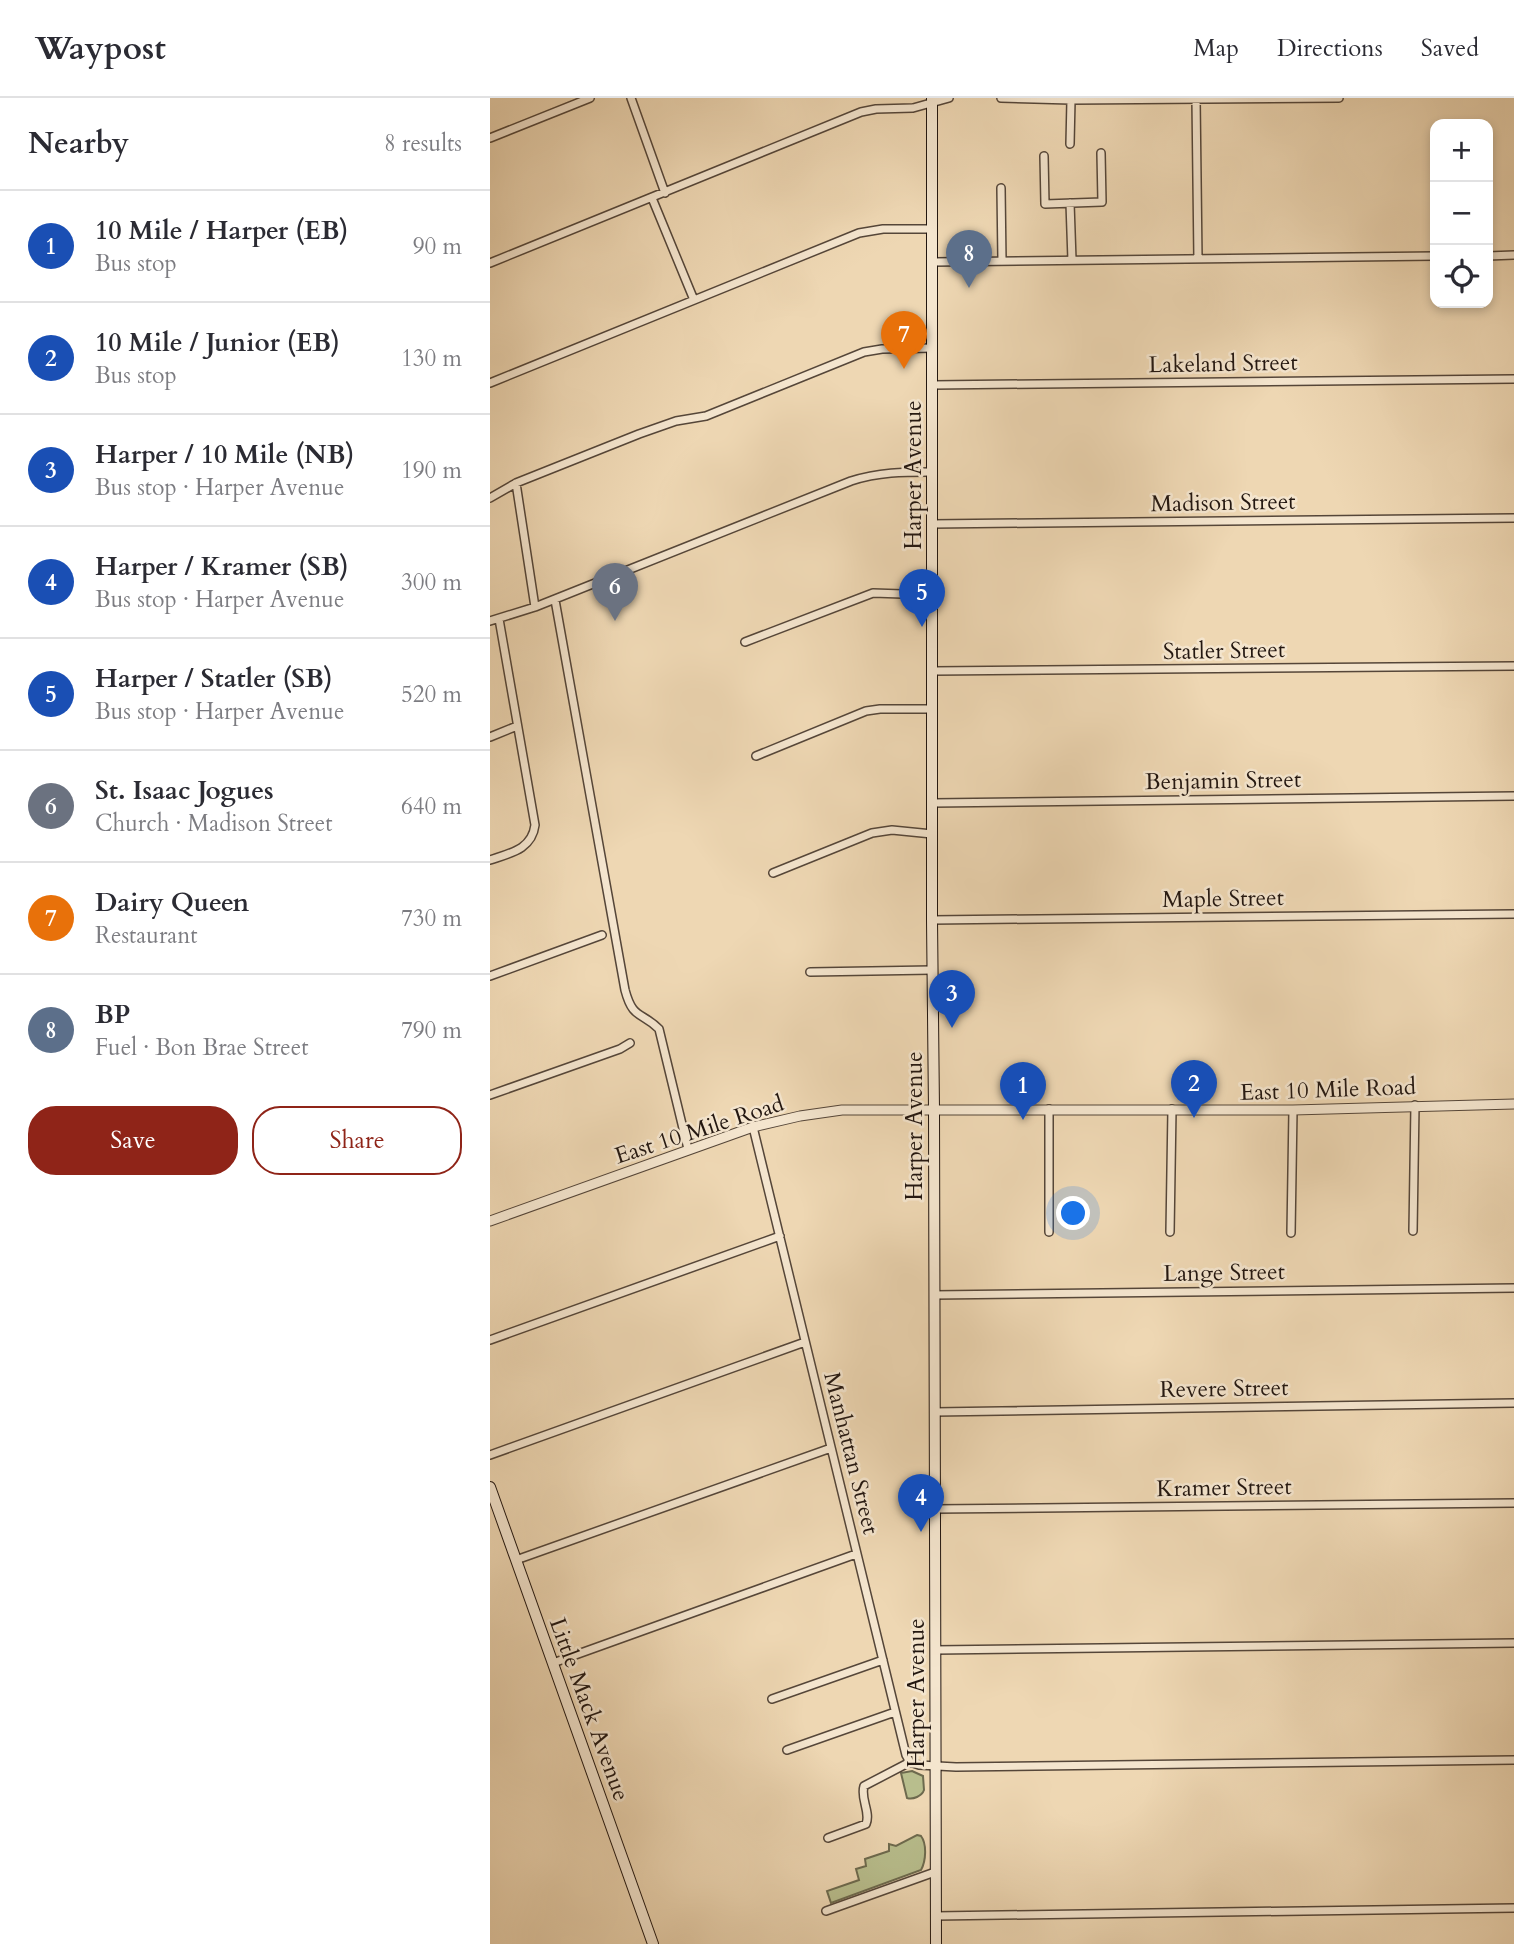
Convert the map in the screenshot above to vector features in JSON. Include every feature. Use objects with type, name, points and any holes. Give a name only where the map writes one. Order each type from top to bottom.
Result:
[{"type":"main road","name":"Harper Avenue","points":[[932,100],[936,1944]]},
{"type":"main road","name":"Little Mack Avenue","points":[[490,1486],[653,1944]]},
{"type":"street","points":[[490,138],[590,98]]},
{"type":"street","points":[[631,98],[665,192]]},
{"type":"street","points":[[490,263],[861,112],[913,108],[932,100],[949,98]]},
{"type":"street","points":[[1001,98],[1339,98]]},
{"type":"street","points":[[1196,99],[1198,259]]},
{"type":"street","points":[[1070,144],[1071,100]]},
{"type":"street","points":[[1044,156],[1045,204],[1102,202],[1101,153]]},
{"type":"street","points":[[1001,188],[1002,261]]},
{"type":"street","points":[[652,198],[694,300]]},
{"type":"street","points":[[1070,203],[1072,260]]},
{"type":"street","points":[[490,383],[868,230],[932,229]]},
{"type":"street","points":[[933,262],[1430,256]]},
{"type":"street","points":[[1493,256],[1514,256]]},
{"type":"street","points":[[490,498],[516,483],[659,426],[720,410],[864,352],[933,348]]},
{"type":"street","name":"Lakeland Street","points":[[933,386],[1514,379]]},
{"type":"street","points":[[490,621],[555,600],[873,473],[931,472]]},
{"type":"street","points":[[516,483],[535,607]]},
{"type":"street","name":"Madison Street","points":[[932,524],[1514,518]]},
{"type":"street","points":[[745,642],[873,593],[932,595]]},
{"type":"street","points":[[555,600],[625,990],[636,1013],[659,1028],[688,1149]]},
{"type":"street","points":[[490,860],[519,850],[531,840],[535,825],[499,619]]},
{"type":"street","name":"Statler Street","points":[[934,671],[1514,667]]},
{"type":"street","points":[[756,756],[866,712],[880,709],[933,709]]},
{"type":"street","points":[[490,737],[517,726]]},
{"type":"street","name":"Benjamin Street","points":[[933,803],[1514,796]]},
{"type":"street","points":[[773,873],[872,833],[892,830],[932,834]]},
{"type":"street","name":"Maple Street","points":[[932,920],[1514,914]]},
{"type":"street","points":[[490,976],[602,936]]},
{"type":"street","points":[[810,972],[932,970]]},
{"type":"street","points":[[490,1095],[620,1049],[630,1043]]},
{"type":"street","name":"East 10 Mile Road","points":[[490,1221],[753,1127],[842,1110],[1172,1108],[1194,1111],[1514,1104]]},
{"type":"street","points":[[1413,1231],[1415,1105]]},
{"type":"street","points":[[1170,1232],[1172,1108]]},
{"type":"street","points":[[1049,1109],[1049,1232]]},
{"type":"street","points":[[1291,1233],[1293,1110]]},
{"type":"street","name":"Manhattan Street","points":[[753,1127],[909,1762]]},
{"type":"street","points":[[490,1340],[780,1236]]},
{"type":"street","name":"Lange Street","points":[[934,1295],[1514,1287]]},
{"type":"street","points":[[490,1455],[805,1342]]},
{"type":"street","name":"Revere Street","points":[[935,1412],[1514,1403]]},
{"type":"street","points":[[516,1560],[831,1448]]},
{"type":"street","name":"Kramer Street","points":[[935,1509],[1514,1503]]},
{"type":"street","points":[[553,1663],[856,1554]]},
{"type":"street","points":[[935,1650],[1514,1643]]},
{"type":"street","points":[[772,1699],[883,1660]]},
{"type":"street","points":[[788,1750],[895,1712]]},
{"type":"street","points":[[828,1838],[866,1824],[868,1819],[862,1792],[864,1786],[909,1762],[935,1767],[1514,1760]]},
{"type":"street","points":[[826,1911],[935,1871]]},
{"type":"street","points":[[936,1916],[1514,1908]]},
{"type":"green space","points":[[912,1771],[923,1776],[924,1790],[919,1796],[907,1798],[901,1773]]},
{"type":"green space","points":[[917,1835],[923,1839],[925,1848],[921,1870],[831,1903],[827,1891],[859,1880],[856,1869],[866,1866],[865,1859],[889,1851],[889,1844],[896,1846]]},
{"type":"place","name":"BP","points":[[969,288]]},
{"type":"place","name":"Dairy Queen","points":[[904,369]]},
{"type":"place","name":"St. Isaac Jogues","points":[[615,621]]},
{"type":"place","name":"Harper / Statler (SB)","points":[[922,627]]},
{"type":"place","name":"Harper / 10 Mile (NB)","points":[[952,1028]]},
{"type":"place","name":"10 Mile / Junior (EB)","points":[[1194,1118]]},
{"type":"place","name":"10 Mile / Harper (EB)","points":[[1023,1120]]},
{"type":"place","name":"Harper / Kramer (SB)","points":[[921,1532]]}]
